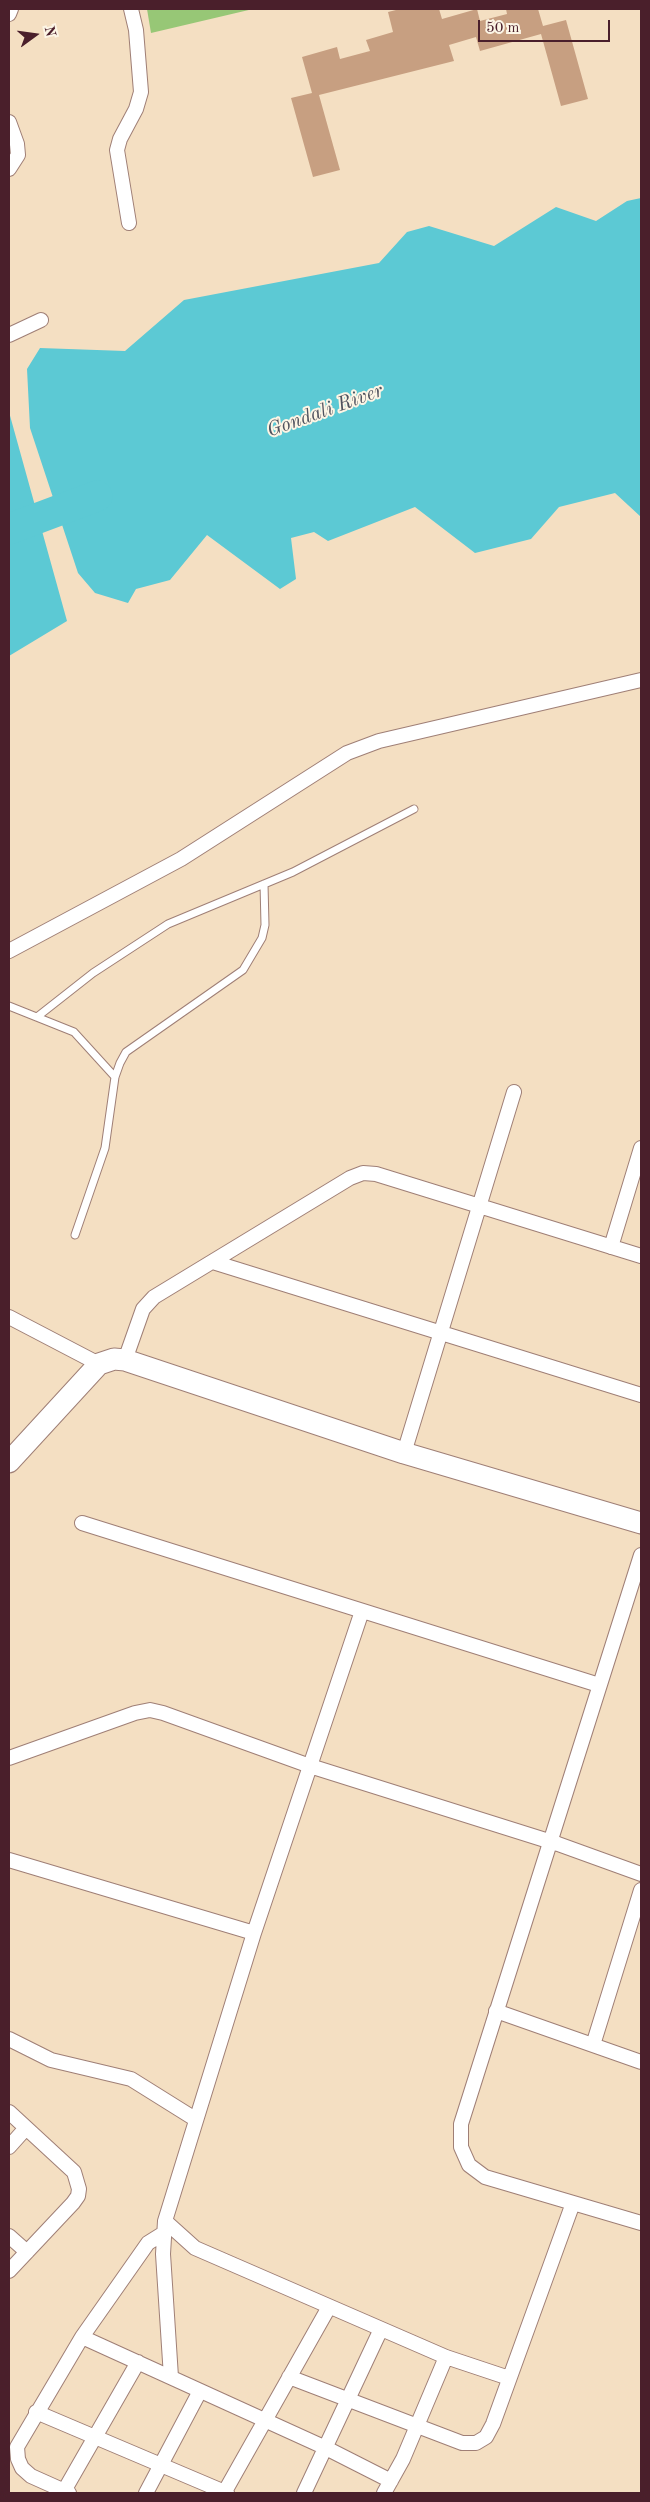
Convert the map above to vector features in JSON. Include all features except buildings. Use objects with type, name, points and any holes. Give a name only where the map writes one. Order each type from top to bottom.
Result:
[{"type":"main road","points":[[11,1456],[99,1364],[114,1359],[125,1360],[404,1453],[641,1524]]},
{"type":"street","points":[[9,14],[12,9]]},
{"type":"street","points":[[129,223],[117,150],[120,139],[136,109],[141,92],[136,30],[131,9]]},
{"type":"street","points":[[9,122],[17,144],[18,155],[9,169]]},
{"type":"street","points":[[9,335],[41,320]]},
{"type":"street","points":[[9,951],[181,859],[347,753],[379,741],[641,680]]},
{"type":"street","points":[[404,1453],[514,1092]]},
{"type":"street","points":[[611,1246],[641,1148]]},
{"type":"street","points":[[125,1360],[143,1309],[154,1297],[350,1178],[363,1173],[376,1174],[641,1256]]},
{"type":"street","points":[[213,1262],[286,1287],[441,1332],[641,1395]]},
{"type":"street","points":[[9,1317],[99,1364]]},
{"type":"street","points":[[82,1523],[599,1685]]},
{"type":"street","points":[[641,1555],[461,2124],[461,2148],[469,2165],[486,2177],[641,2223]]},
{"type":"street","points":[[172,2377],[163,2254],[164,2227],[254,1933],[362,1611]]},
{"type":"street","points":[[9,1758],[135,1713],[150,1710],[310,1766],[549,1841],[641,1874]]},
{"type":"street","points":[[9,1860],[254,1933]]},
{"type":"street","points":[[593,2045],[641,1890]]},
{"type":"street","points":[[496,2011],[641,2062]]},
{"type":"street","points":[[9,2039],[51,2060],[131,2079],[196,2119]]},
{"type":"street","points":[[9,2112],[74,2172],[79,2189],[73,2203],[9,2271]]},
{"type":"street","points":[[9,2147],[26,2128]]},
{"type":"street","points":[[289,2377],[462,2443],[476,2443],[486,2437],[493,2424],[573,2203]]},
{"type":"street","points":[[164,2227],[195,2248],[329,2307],[446,2357],[509,2378]]},
{"type":"street","points":[[138,2362],[95,2436],[66,2492],[31,2476],[22,2468],[18,2459],[17,2447],[36,2412],[82,2337],[148,2243],[164,2227]]},
{"type":"street","points":[[9,2236],[26,2252]]},
{"type":"street","points":[[36,2412],[225,2493],[329,2307]]},
{"type":"street","points":[[304,2493],[381,2329]]},
{"type":"street","points":[[82,2337],[326,2448],[387,2487],[417,2426],[446,2357]]},
{"type":"street","points":[[146,2493],[200,2391]]},
{"type":"lane","points":[[38,1017],[93,973],[168,924],[293,872],[414,809]]},
{"type":"lane","points":[[75,1235],[105,1148],[115,1077],[126,1052],[233,979],[243,970],[262,938],[265,924],[264,884]]},
{"type":"lane","points":[[9,1006],[74,1032],[115,1077]]},
{"type":"green space","points":[[147,9],[253,9],[151,33]]},
{"type":"water","points":[[641,198],[641,517],[615,493],[559,507],[531,539],[475,553],[415,507],[328,541],[314,532],[291,538],[296,579],[280,589],[207,535],[170,580],[136,589],[128,603],[95,593],[78,573],[30,428],[27,369],[40,348],[125,351],[184,300],[379,263],[407,232],[429,226],[494,246],[556,207],[596,221],[627,201]]},
{"type":"water","points":[[9,412],[67,621],[9,656]]},
{"type":"waterway","name":"Gondali River","points":[[9,529],[97,496]]}]
